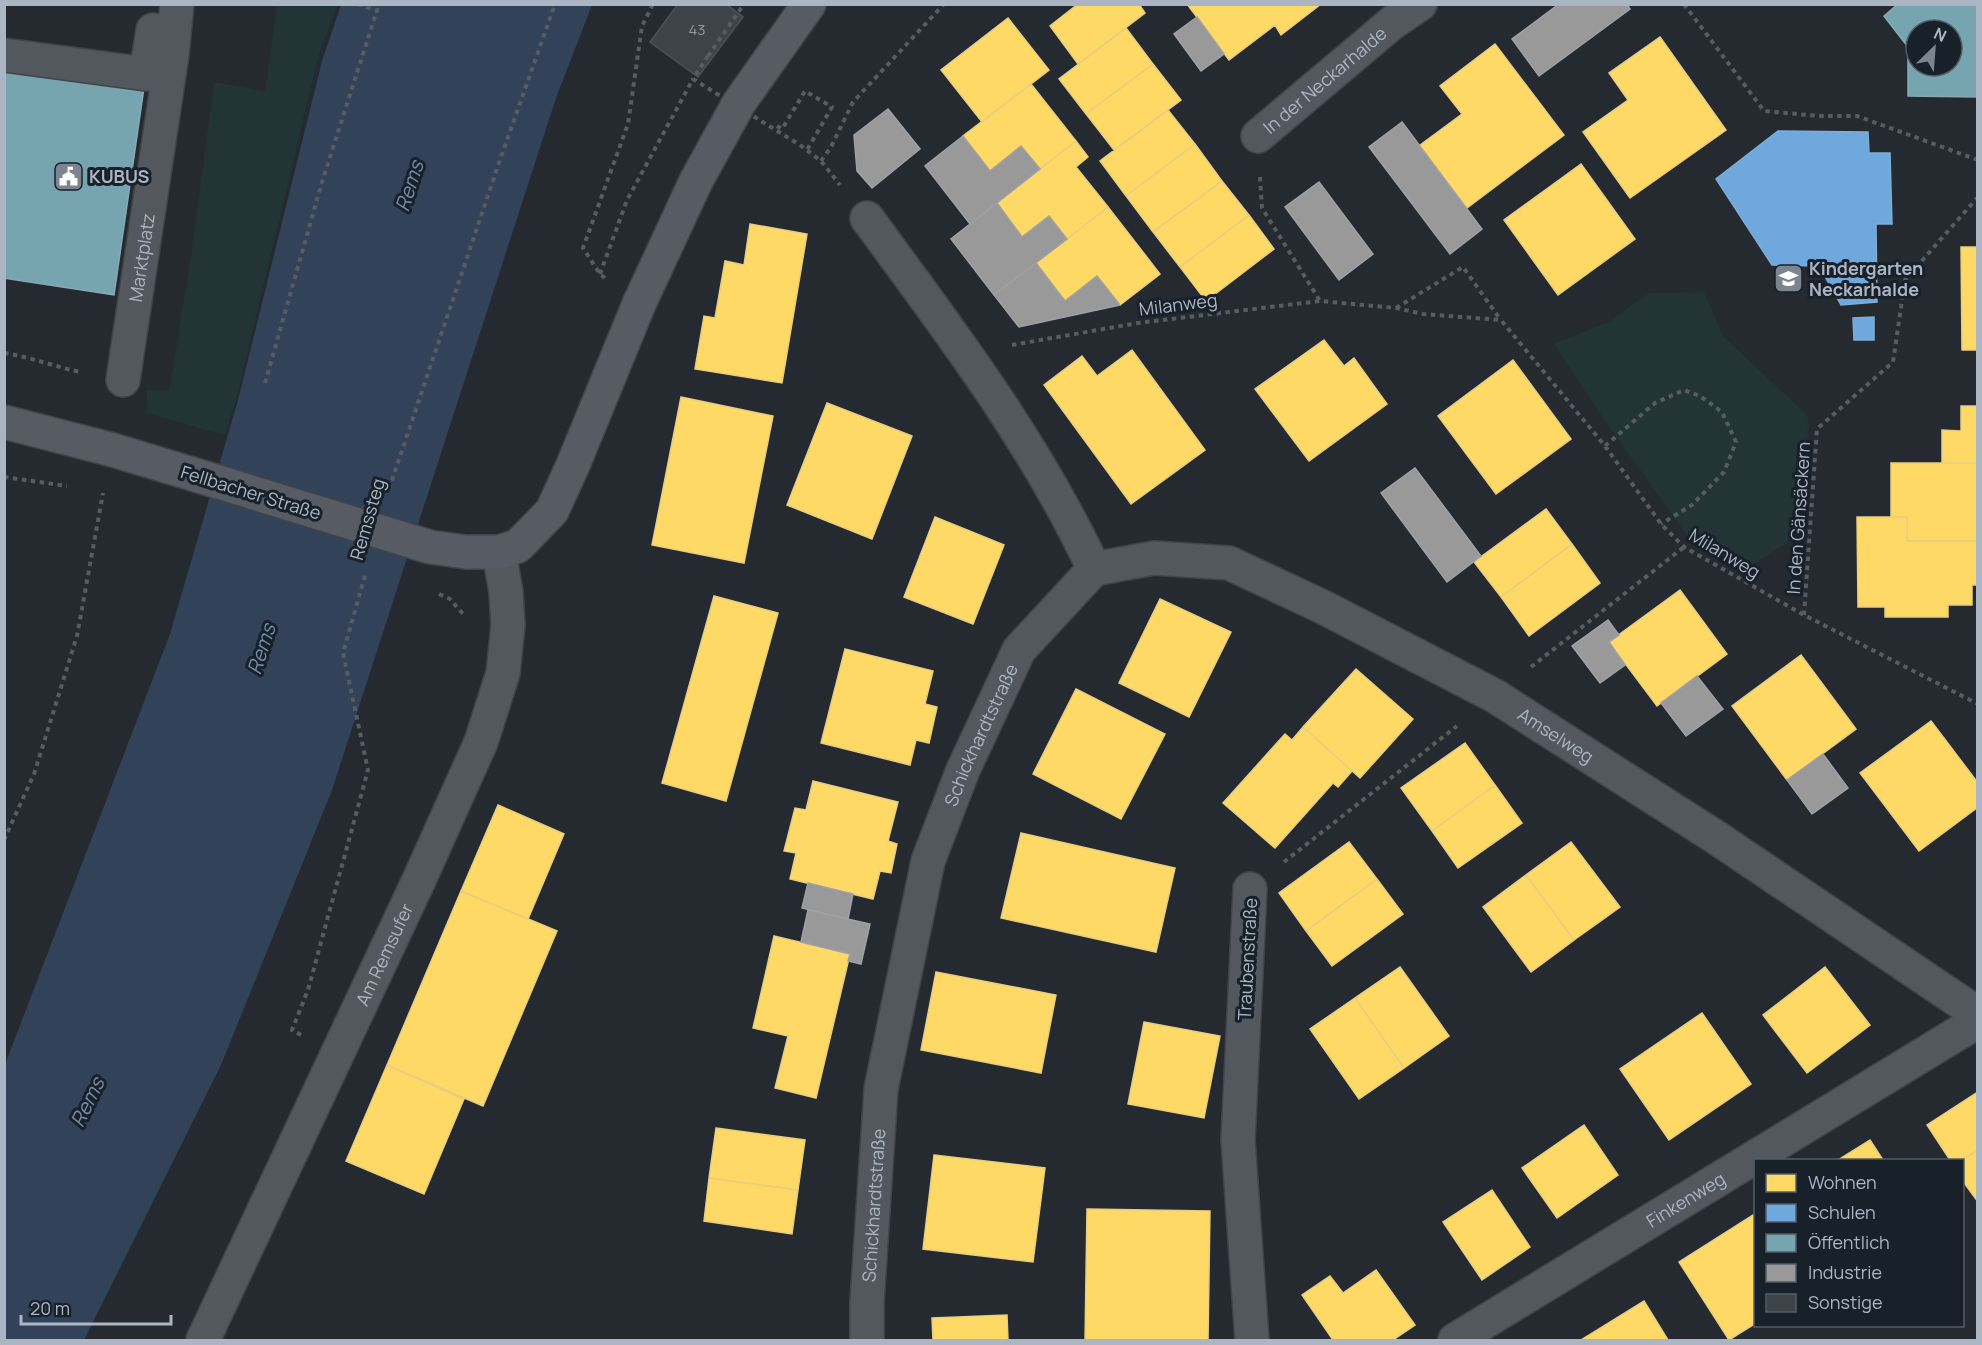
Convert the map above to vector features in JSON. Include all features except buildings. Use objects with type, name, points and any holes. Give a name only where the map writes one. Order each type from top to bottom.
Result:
[{"type":"main road","points":[[499,552],[518,546],[552,511],[639,304],[696,181],[724,128],[757,75],[809,4]]},
{"type":"main road","name":"Fellbacher Straße","points":[[4,422],[113,450],[430,547],[466,552],[499,552]]},
{"type":"street","name":"In der Neckarhalde","points":[[1258,136],[1392,23],[1420,4]]},
{"type":"street","name":"Marktplatz","points":[[4,55],[146,74],[166,15]]},
{"type":"street","name":"Marktplatz","points":[[123,380],[166,15]]},
{"type":"street","points":[[867,218],[964,353],[1040,466],[1072,521],[1094,569]]},
{"type":"street","name":"Am Remsufer","points":[[203,1341],[419,880],[481,742],[503,673],[507,634],[506,591],[499,552]]},
{"type":"street","name":"Amselweg","points":[[1094,569],[1154,558],[1229,563],[1323,607],[1495,696],[1717,838],[1977,1014]]},
{"type":"street","name":"Schickhardtstraße","points":[[867,1341],[867,1302],[881,1089],[928,861],[963,770],[1019,650],[1094,569]]},
{"type":"street","name":"Traubenstraße","points":[[1250,889],[1238,1140],[1252,1341]]},
{"type":"street","name":"Finkenweg","points":[[1455,1341],[1977,1021]]},
{"type":"path","points":[[358,4],[377,11]]},
{"type":"path","points":[[265,383],[322,182],[379,4]]},
{"type":"path","name":"Remssteg","points":[[388,496],[501,157],[555,4]]},
{"type":"path","points":[[639,304],[600,274],[583,248],[628,124],[642,26],[652,4]]},
{"type":"path","points":[[600,274],[627,200],[693,79],[744,4]]},
{"type":"path","points":[[821,161],[831,147],[853,102],[944,4]]},
{"type":"path","points":[[1684,4],[1764,111],[1820,116],[1857,116],[1977,160]]},
{"type":"path","points":[[693,79],[800,144],[821,161],[867,218]]},
{"type":"path","points":[[783,129],[805,91],[832,107],[807,150]]},
{"type":"path","points":[[1258,136],[1262,208],[1320,301]]},
{"type":"path","name":"In den Gänsäckern","points":[[1804,615],[1817,429],[1893,362],[1905,280],[1977,197]]},
{"type":"path","name":"Milanweg","points":[[1396,308],[1463,267],[1501,320],[1605,446],[1661,524],[1684,547],[1804,615],[1977,704]]},
{"type":"path","name":"Milanweg","points":[[964,353],[1138,322],[1320,301],[1396,308],[1423,314],[1501,320]]},
{"type":"path","points":[[4,353],[22,356],[54,367],[123,380]]},
{"type":"path","points":[[1605,446],[1655,404],[1684,390],[1700,396],[1722,412],[1736,442],[1724,472],[1692,506],[1661,524]]},
{"type":"path","points":[[4,477],[70,486]]},
{"type":"path","points":[[4,840],[34,774],[77,636],[103,491]]},
{"type":"path","points":[[1495,696],[1684,547]]},
{"type":"path","name":"Remssteg","points":[[310,1041],[292,1030],[308,990],[368,771],[343,653],[369,563]]},
{"type":"path","points":[[434,592],[450,599],[465,615]]},
{"type":"path","name":"Traubenstraße","points":[[1250,889],[1495,696]]},
{"type":"shaded area","points":[[277,5],[337,5],[318,58],[236,400],[225,435],[146,413],[147,390],[169,391],[192,251],[214,82],[265,91]]},
{"type":"shaded area","points":[[1704,292],[1723,336],[1808,416],[1807,497],[1787,542],[1754,564],[1711,551],[1691,541],[1605,421],[1554,344],[1610,321],[1649,293]]},
{"type":"water","name":"Rems","points":[[341,5],[592,5],[556,98],[332,790],[221,1065],[84,1340],[5,1340],[4,1067],[170,634],[238,400],[322,61]]},
{"type":"place","name":"KUBUS","points":[[68,176]]},
{"type":"place","name":"Kindergarten Neckarhalde","points":[[1788,278]]}]
